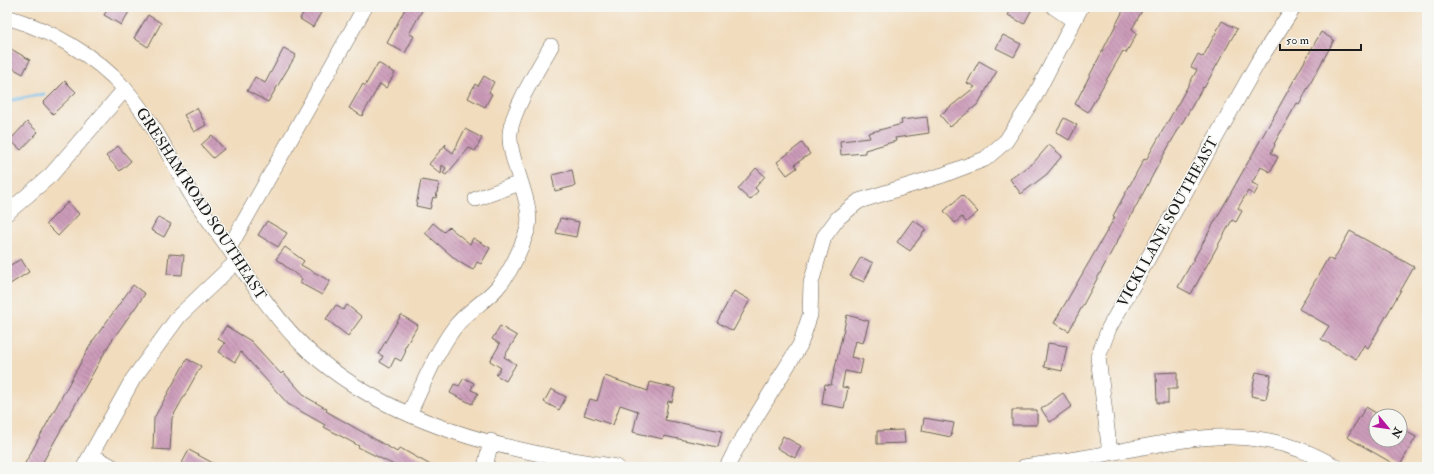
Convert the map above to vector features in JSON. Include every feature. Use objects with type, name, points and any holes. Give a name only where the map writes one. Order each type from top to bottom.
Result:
[{"type":"street","points":[[229,248],[365,7]]},
{"type":"street","points":[[1054,7],[1073,20]]},
{"type":"street","points":[[727,467],[800,345],[810,315],[810,283],[824,237],[838,218],[859,201],[943,175],[985,159],[1006,141],[1020,122],[1056,57],[1073,20],[1081,7]]},
{"type":"street","name":"VICKI LANE SOUTHEAST","points":[[1110,452],[1098,357],[1109,328],[1255,68],[1294,7]]},
{"type":"street","name":"GRESHAM ROAD SOUTHEAST","points":[[7,17],[35,27],[64,41],[98,65],[125,90],[150,125],[195,200],[268,305],[289,330],[312,353],[350,382],[377,399],[409,414],[465,434],[535,453],[618,467]]},
{"type":"street","points":[[409,414],[443,345],[455,326],[496,288],[518,256],[528,228],[527,202],[512,154],[510,133],[517,108],[551,46]]},
{"type":"street","points":[[7,213],[51,175],[125,90]]},
{"type":"street","points":[[476,199],[520,183]]},
{"type":"street","points":[[113,467],[88,461],[133,379],[179,316],[237,261]]},
{"type":"street","points":[[1024,467],[1187,438],[1229,436],[1256,439],[1288,446],[1318,457],[1336,467]]},
{"type":"street","points":[[485,467],[491,441]]},
{"type":"building","points":[[109,7],[121,7],[129,12],[121,25],[104,15]]},
{"type":"building","points":[[306,7],[324,7],[313,27],[300,19]]},
{"type":"building","points":[[406,7],[424,7],[409,34],[414,36],[405,53],[387,43]]},
{"type":"building","points":[[1013,7],[1033,7],[1024,24],[1008,15]]},
{"type":"building","points":[[1125,7],[1144,7],[1132,29],[1137,33],[1126,53],[1123,51],[1088,112],[1075,104]]},
{"type":"building","points":[[148,15],[161,23],[148,47],[134,38]]},
{"type":"building","points":[[1222,21],[1237,29],[1163,156],[1069,331],[1054,323],[1115,217],[1113,216],[1144,159],[1146,160],[1197,70],[1191,67],[1198,54],[1203,57]]},
{"type":"building","points":[[1321,32],[1334,40],[1299,104],[1297,103],[1274,144],[1275,145],[1271,153],[1278,157],[1270,172],[1261,167],[1252,183],[1259,186],[1254,195],[1248,191],[1238,208],[1242,211],[1236,222],[1232,220],[1191,294],[1178,287]]},
{"type":"building","points":[[1003,35],[1021,44],[1014,57],[996,48]]},
{"type":"building","points":[[284,48],[296,55],[268,102],[247,91],[255,77],[265,83]]},
{"type":"building","points":[[11,49],[30,60],[23,74],[7,65],[7,56]]},
{"type":"building","points":[[979,61],[997,71],[978,104],[950,127],[940,115],[975,87],[967,83]]},
{"type":"building","points":[[378,63],[395,73],[386,88],[380,84],[362,116],[349,108],[363,84],[365,86]]},
{"type":"building","points":[[484,76],[494,82],[489,92],[492,94],[485,107],[468,98],[475,84],[478,86]]},
{"type":"building","points":[[65,81],[76,92],[53,114],[43,103]]},
{"type":"building","points":[[197,108],[206,125],[194,132],[184,115]]},
{"type":"building","points":[[927,117],[929,133],[895,138],[896,141],[865,150],[865,153],[841,155],[840,141],[870,138],[868,133],[902,124],[901,120]]},
{"type":"building","points":[[1064,118],[1077,125],[1069,140],[1056,132]]},
{"type":"building","points":[[27,122],[38,132],[21,150],[10,140]]},
{"type":"building","points":[[465,129],[482,138],[475,151],[469,148],[446,175],[443,173],[446,168],[442,165],[441,174],[429,164],[446,144],[445,147],[453,153]]},
{"type":"building","points":[[212,135],[224,149],[213,158],[201,145]]},
{"type":"building","points":[[802,143],[810,154],[795,164],[797,168],[787,175],[777,162]]},
{"type":"building","points":[[1049,145],[1062,156],[1047,174],[1021,194],[1010,179],[1034,162]]},
{"type":"building","points":[[118,146],[131,161],[120,171],[106,156]]},
{"type":"building","points":[[756,168],[765,176],[755,188],[758,191],[750,200],[738,189]]},
{"type":"building","points":[[572,170],[575,186],[555,191],[552,175]]},
{"type":"building","points":[[421,180],[439,183],[436,198],[433,197],[430,209],[416,206]]},
{"type":"building","points":[[962,195],[978,212],[966,222],[962,217],[955,223],[944,211]]},
{"type":"building","points":[[68,202],[79,214],[58,236],[46,224]]},
{"type":"building","points":[[158,217],[171,224],[164,237],[151,230]]},
{"type":"building","points":[[560,218],[579,222],[576,237],[556,233]]},
{"type":"building","points":[[913,220],[926,229],[910,251],[897,242]]},
{"type":"building","points":[[267,221],[287,233],[278,247],[258,235]]},
{"type":"building","points":[[433,223],[444,232],[449,227],[470,244],[473,238],[490,248],[481,264],[477,262],[473,270],[459,262],[425,233]]},
{"type":"building","points":[[1350,231],[1414,267],[1368,348],[1364,345],[1356,359],[1321,339],[1329,326],[1299,309],[1328,258],[1333,261]]},
{"type":"building","points":[[285,247],[304,261],[301,265],[330,281],[322,295],[300,283],[302,279],[276,259]]},
{"type":"building","points":[[169,254],[184,255],[182,275],[167,274]]},
{"type":"building","points":[[861,257],[873,263],[864,282],[850,276]]},
{"type":"building","points":[[21,259],[29,272],[7,286],[7,267]]},
{"type":"building","points":[[133,285],[145,294],[110,343],[40,467],[23,467],[92,342]]},
{"type":"building","points":[[734,291],[750,300],[733,331],[717,322]]},
{"type":"building","points":[[336,305],[343,310],[347,305],[362,317],[348,336],[326,319]]},
{"type":"building","points":[[401,315],[418,325],[404,349],[406,351],[401,361],[395,358],[390,368],[380,362],[383,356],[378,354]]},
{"type":"building","points":[[847,315],[869,321],[863,343],[855,341],[851,357],[863,360],[860,374],[845,371],[842,387],[848,388],[844,408],[822,404],[825,384],[831,385]]},
{"type":"building","points":[[226,326],[251,341],[281,374],[283,372],[306,397],[327,409],[326,411],[397,452],[400,448],[434,467],[398,467],[358,447],[359,446],[324,427],[325,425],[288,404],[241,352],[235,362],[219,352],[225,343],[218,339]]},
{"type":"building","points":[[500,326],[517,336],[504,357],[516,364],[506,381],[496,375],[501,368],[490,361],[500,344],[492,339]]},
{"type":"building","points":[[1048,343],[1067,346],[1062,371],[1044,367]]},
{"type":"building","points":[[187,359],[201,366],[172,418],[170,450],[153,449],[154,418]]},
{"type":"building","points":[[1177,372],[1177,389],[1168,389],[1168,403],[1157,403],[1156,373]]},
{"type":"building","points":[[1256,372],[1271,375],[1266,399],[1251,396]]},
{"type":"building","points":[[605,376],[648,391],[650,382],[675,388],[672,402],[668,401],[665,420],[722,431],[718,447],[664,436],[663,439],[633,432],[638,411],[620,405],[613,425],[584,415],[590,399],[597,401]]},
{"type":"building","points":[[464,378],[474,383],[471,390],[478,393],[472,404],[450,393],[454,384],[459,386]]},
{"type":"building","points":[[551,389],[566,397],[559,410],[544,402]]},
{"type":"building","points":[[1063,393],[1072,406],[1050,422],[1041,409]]},
{"type":"building","points":[[1366,407],[1368,408],[1368,448],[1408,448],[1408,432],[1416,437],[1399,467],[1347,437]]},
{"type":"building","points":[[1012,410],[1037,410],[1037,425],[1012,425]]},
{"type":"building","points":[[924,418],[954,423],[951,437],[922,431]]},
{"type":"building","points":[[904,430],[905,443],[877,444],[877,431]]},
{"type":"building","points":[[783,436],[801,446],[795,458],[777,448]]},
{"type":"building","points":[[189,450],[220,467],[190,467],[182,463]]},
{"type":"waterway","points":[[7,101],[44,94]]}]
